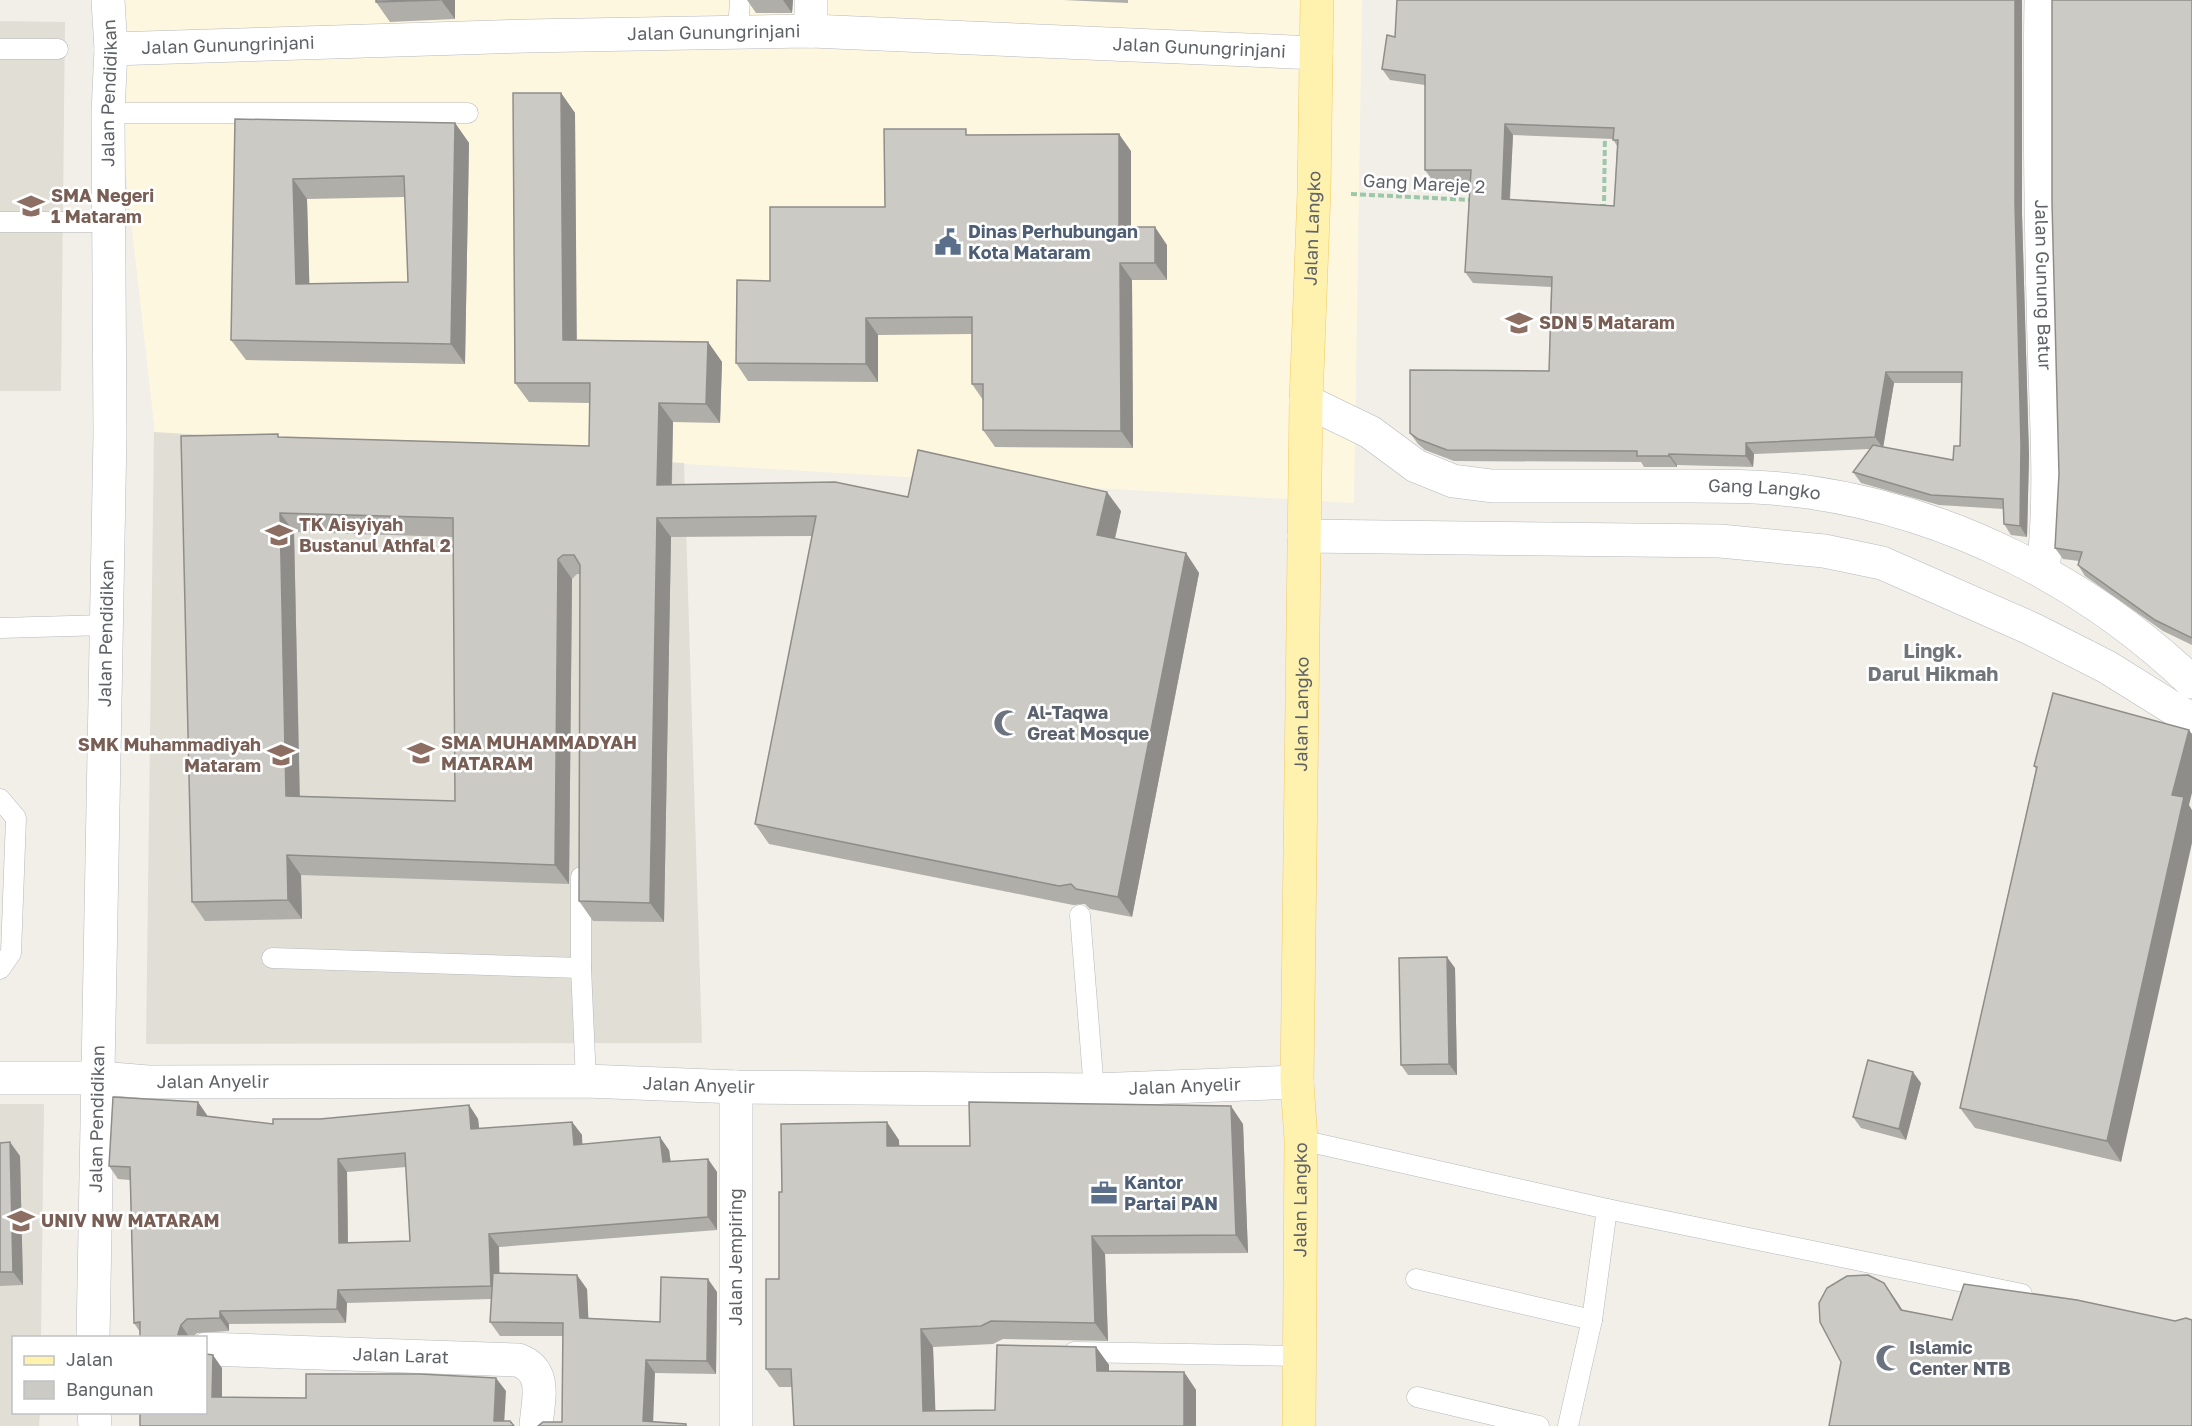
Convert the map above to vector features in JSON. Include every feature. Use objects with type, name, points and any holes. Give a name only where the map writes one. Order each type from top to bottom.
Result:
[{"type":"main road","name":"Jalan Langko","points":[[1299,1426],[1301,1140],[1297,1082],[1306,401],[1314,192],[1317,0]]},
{"type":"street","name":"Jalan Pendidikan","points":[[93,1336],[100,1078],[110,434],[108,113],[111,49],[108,0]]},
{"type":"street","name":"Jalan Gunung Batur","points":[[2042,0],[2038,130],[2047,455],[2046,544],[2043,570]]},
{"type":"street","name":"Jalan Gunungrinjani","points":[[111,49],[738,32],[811,16],[1316,53]]},
{"type":"street","name":"Gang Langko","points":[[1306,401],[1370,432],[1416,466],[1453,481],[1492,486],[1726,486],[1809,492],[1910,515],[1969,535],[2043,570],[2140,638],[2192,682]]},
{"type":"street","points":[[1304,537],[1720,541],[1835,553],[1882,563],[2032,628],[2106,667],[2192,720]]},
{"type":"street","name":"Jalan Anyelir","points":[[0,1078],[100,1078],[148,1082],[586,1081],[736,1087],[1094,1090],[1297,1082]]},
{"type":"street","name":"Jalan Jempiring","points":[[736,1087],[736,1426]]},
{"type":"street","name":"Jalan Larat","points":[[207,1349],[518,1360],[531,1365],[539,1378],[536,1426]]},
{"type":"lane","points":[[738,32],[740,0]]},
{"type":"lane","points":[[0,49],[58,49]]},
{"type":"lane","points":[[108,113],[468,114]]},
{"type":"lane","points":[[0,222],[109,222]]},
{"type":"lane","points":[[0,628],[106,625]]},
{"type":"lane","points":[[0,799],[16,818],[11,953],[0,969]]},
{"type":"lane","points":[[581,860],[581,968],[586,1081]]},
{"type":"lane","points":[[1080,915],[1094,1090]]},
{"type":"lane","points":[[272,958],[581,968]]},
{"type":"lane","points":[[1301,1140],[1607,1209],[2040,1298]]},
{"type":"lane","points":[[1568,1426],[1592,1320],[1607,1209]]},
{"type":"lane","points":[[1416,1279],[1592,1320]]},
{"type":"lane","points":[[1051,1352],[1299,1356]]},
{"type":"lane","points":[[1417,1397],[1539,1426]]},
{"type":"path","points":[[1592,205],[1604,206],[1606,126]]},
{"type":"path","name":"Gang Mareje 2","points":[[1314,192],[1476,200]]},
{"type":"shaded area","points":[[115,0],[1362,0],[1354,503],[155,433],[114,69]]},
{"type":"shaded area","name":"SMA Negeri 1 Mataram","points":[[0,21],[65,22],[61,391],[0,391]]},
{"type":"shaded area","name":"SMA MUHAMMADYAH MATARAM","points":[[154,432],[684,463],[702,1043],[146,1044]]},
{"type":"shaded area","name":"UNIV NW MATARAM","points":[[0,1104],[44,1104],[41,1336],[12,1336],[12,1414],[40,1414],[39,1426],[0,1426]]},
{"type":"building","points":[[376,0],[441,0],[376,2]]},
{"type":"building","points":[[1397,0],[2015,0],[2015,203],[2021,445],[2020,526],[2004,524],[2003,499],[1931,495],[1853,472],[1873,445],[1953,460],[1954,446],[1960,446],[1962,372],[1886,372],[1875,437],[1746,443],[1746,456],[1669,454],[1669,456],[1637,456],[1637,451],[1447,450],[1418,439],[1410,433],[1410,370],[1549,371],[1552,277],[1465,272],[1471,170],[1425,170],[1425,75],[1382,69],[1387,35],[1395,37]],"holes":[[[1505,124],[1614,128],[1613,140],[1618,140],[1614,206],[1502,199]]]},
{"type":"building","points":[[2052,0],[2192,0],[2192,638],[2155,620],[2078,565],[2082,552],[2055,548],[2059,474],[2052,203]]},
{"type":"building","points":[[513,93],[561,93],[563,340],[708,342],[706,404],[659,403],[657,485],[835,482],[908,497],[918,450],[1107,492],[1097,535],[1186,553],[1118,897],[1076,889],[1071,884],[1059,886],[755,824],[816,516],[657,518],[650,903],[579,901],[580,565],[574,555],[563,555],[558,559],[555,865],[287,855],[288,900],[192,902],[181,436],[278,434],[278,437],[589,446],[590,383],[515,383]],"holes":[[[280,513],[453,518],[455,801],[286,796]]]},
{"type":"building","points":[[235,119],[455,123],[451,344],[231,340]],"holes":[[[404,176],[408,282],[296,284],[293,179]]]},
{"type":"building","points":[[884,129],[966,129],[966,135],[1119,134],[1119,227],[1155,227],[1155,263],[1120,263],[1121,431],[983,430],[983,384],[972,384],[972,317],[866,318],[866,364],[736,363],[737,280],[770,281],[770,207],[885,207]]},
{"type":"building","points":[[2053,693],[2189,730],[2172,795],[2184,797],[2107,1141],[1960,1108],[2037,767],[2034,766]]},
{"type":"building","points":[[1447,957],[1449,1064],[1401,1065],[1399,958]]},
{"type":"building","points":[[1868,1060],[1913,1072],[1899,1129],[1853,1117]]},
{"type":"building","points":[[113,1097],[198,1102],[197,1115],[273,1124],[273,1119],[320,1119],[469,1105],[471,1129],[572,1122],[574,1145],[660,1137],[663,1162],[708,1159],[708,1217],[489,1234],[491,1286],[338,1290],[337,1309],[220,1311],[220,1318],[187,1319],[181,1325],[178,1336],[140,1336],[140,1322],[134,1323],[130,1167],[109,1166]],"holes":[[[405,1153],[410,1241],[339,1243],[338,1159]]]},
{"type":"building","points":[[969,1102],[1231,1106],[1236,1235],[1092,1236],[1095,1323],[991,1321],[981,1326],[921,1329],[923,1411],[995,1410],[997,1345],[1096,1347],[1097,1371],[1184,1372],[1184,1426],[794,1426],[791,1369],[766,1369],[766,1279],[779,1279],[779,1192],[782,1192],[781,1124],[887,1122],[887,1146],[970,1146]]},
{"type":"building","points":[[10,1142],[13,1272],[0,1272],[0,1143]]},
{"type":"building","points":[[493,1273],[577,1275],[580,1318],[660,1322],[661,1277],[708,1279],[707,1361],[646,1360],[643,1421],[686,1424],[686,1426],[538,1426],[543,1422],[562,1422],[563,1323],[490,1322]]},
{"type":"building","points":[[1868,1275],[1884,1283],[1901,1310],[1952,1320],[1964,1284],[2077,1300],[2175,1321],[2186,1318],[2192,1320],[2192,1426],[1829,1426],[1841,1362],[1820,1322],[1819,1303],[1827,1288],[1847,1276]]},
{"type":"building","points":[[207,1354],[213,1355],[212,1397],[306,1398],[306,1374],[419,1374],[496,1378],[494,1421],[510,1421],[514,1426],[140,1426],[140,1414],[207,1414]]},
{"type":"place","name":"SMA Negeri 1 Mataram","points":[[31,206]]},
{"type":"place","name":"Dinas Perhubungan Kota Mataram","points":[[948,242]]},
{"type":"place","name":"SDN 5 Mataram","points":[[1519,323]]},
{"type":"place","name":"TK Aisyiyah Bustanul Athfal 2","points":[[279,535]]},
{"type":"place","name":"Al-Taqwa Great Mosque","points":[[1007,723]]},
{"type":"place","name":"SMA MUHAMMADYAH MATARAM","points":[[421,753]]},
{"type":"place","name":"SMK Muhammadiyah Mataram","points":[[281,755]]},
{"type":"place","name":"Kantor Partai PAN","points":[[1104,1193]]},
{"type":"place","name":"UNIV NW MATARAM","points":[[21,1221]]},
{"type":"place","name":"Islamic Center NTB","points":[[1889,1358]]},
{"type":"district","name":"Lingk. Darul Hikmah","points":[[1933,662]]}]
